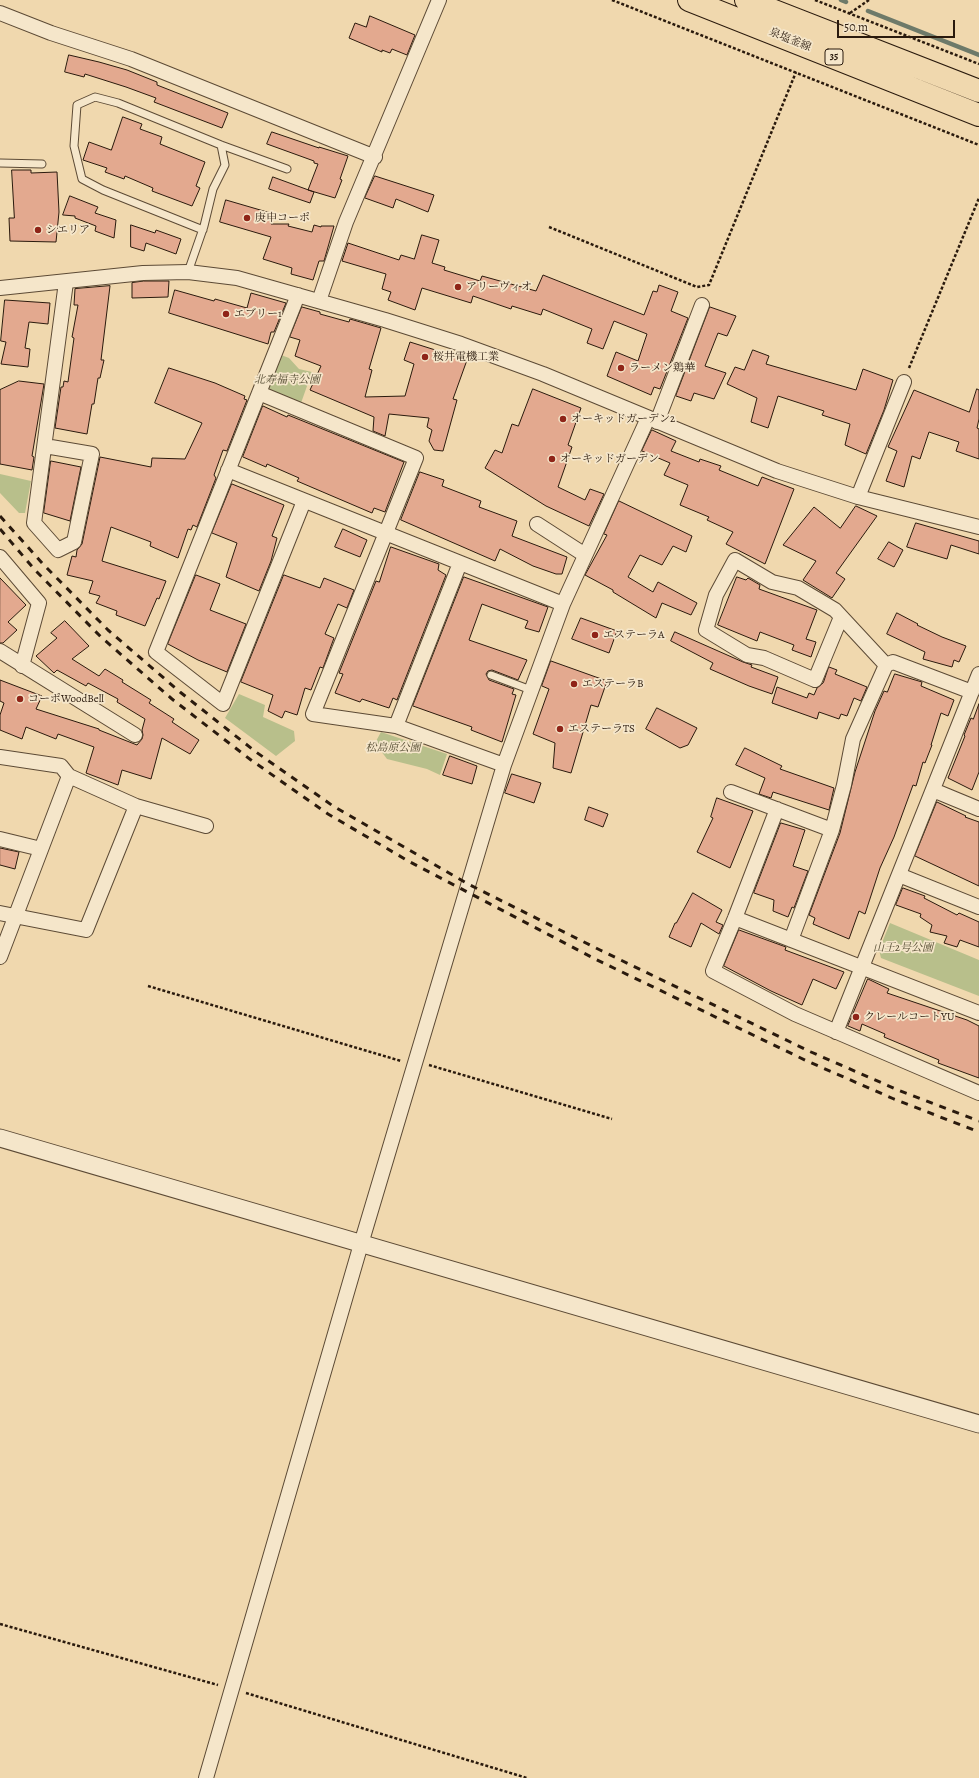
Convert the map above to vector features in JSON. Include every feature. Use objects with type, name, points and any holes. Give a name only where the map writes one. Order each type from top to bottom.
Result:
[{"type":"main road","name":"泉塩釜線","points":[[690,0],[979,115]]},
{"type":"main road","name":"泉塩釜線","points":[[746,0],[979,91]]},
{"type":"street","points":[[319,301],[346,222],[375,157],[439,0]]},
{"type":"street","points":[[0,13],[51,33],[131,59],[375,157]]},
{"type":"street","points":[[0,288],[144,274],[188,272],[237,278],[461,344],[542,374],[777,471],[858,497],[979,527]]},
{"type":"street","points":[[45,446],[92,454],[74,542],[58,550],[34,523],[66,282]]},
{"type":"street","points":[[298,295],[156,652],[223,704],[304,500]]},
{"type":"street","points":[[206,1778],[414,1063],[504,765],[563,604],[585,555],[652,420],[702,305]]},
{"type":"street","points":[[858,497],[904,382]]},
{"type":"street","points":[[259,393],[416,458],[313,714],[396,726],[504,765]]},
{"type":"street","points":[[228,470],[563,604]]},
{"type":"street","points":[[537,524],[585,555]]},
{"type":"street","points":[[0,557],[39,604],[22,666]]},
{"type":"street","points":[[841,617],[816,680],[764,658],[747,655],[706,630],[716,595],[735,560],[772,582],[798,588],[835,610],[886,665]]},
{"type":"street","points":[[396,726],[460,563]]},
{"type":"street","points":[[0,651],[135,736]]},
{"type":"street","points":[[791,940],[832,830],[844,786],[853,739],[886,665],[893,662],[972,692]]},
{"type":"street","points":[[836,1032],[863,968],[979,674]]},
{"type":"street","points":[[0,757],[61,766],[69,776],[136,806],[206,826]]},
{"type":"street","points":[[0,957],[69,776]]},
{"type":"street","points":[[933,790],[979,809]]},
{"type":"street","points":[[731,792],[832,830]]},
{"type":"street","points":[[0,913],[86,930],[136,806]]},
{"type":"street","points":[[777,809],[735,918],[712,971],[795,1014],[979,1093]]},
{"type":"street","points":[[0,839],[41,849]]},
{"type":"street","points":[[899,874],[979,907]]},
{"type":"street","points":[[735,918],[979,1013]]},
{"type":"street","points":[[0,1138],[979,1424]]},
{"type":"lane","points":[[203,230],[103,190],[82,179],[74,146],[77,106],[95,97],[118,103],[221,145],[287,169]]},
{"type":"lane","points":[[188,272],[203,230],[213,189],[225,165],[221,145]]},
{"type":"lane","points":[[0,163],[42,164]]},
{"type":"lane","points":[[491,675],[531,690]]},
{"type":"path","points":[[612,0],[979,145]]},
{"type":"path","points":[[816,0],[979,64]]},
{"type":"path","points":[[850,14],[867,0]]},
{"type":"path","points":[[549,227],[697,287],[709,285],[796,72]]},
{"type":"path","points":[[904,382],[979,198]]},
{"type":"path","points":[[148,986],[612,1119]]},
{"type":"path","points":[[0,1624],[232,1688],[527,1778]]},
{"type":"green space","name":"北寿福寺公園","points":[[281,355],[289,358],[299,369],[312,372],[301,403],[267,388]]},
{"type":"green space","points":[[0,474],[31,481],[25,513],[19,513],[0,493]]},
{"type":"green space","points":[[239,694],[265,705],[263,717],[294,731],[295,741],[276,756],[225,718]]},
{"type":"green space","name":"松島原公園","points":[[381,732],[447,754],[440,775],[427,769],[387,759],[375,743]]},
{"type":"green space","name":"山王2号公園","points":[[890,923],[979,960],[979,996],[881,958],[879,950]]},
{"type":"building","points":[[370,16],[415,35],[407,55],[392,49],[390,53],[382,50],[382,52],[349,38],[355,23],[366,27]]},
{"type":"building","points":[[69,55],[127,70],[157,82],[157,85],[228,113],[222,128],[154,102],[156,98],[126,87],[85,74],[84,77],[65,72]]},
{"type":"building","points":[[123,117],[142,124],[140,129],[162,137],[160,144],[205,162],[196,186],[200,188],[192,206],[152,191],[153,188],[125,176],[124,179],[105,172],[107,168],[83,160],[89,142],[111,150]]},
{"type":"building","points":[[272,132],[348,156],[340,179],[342,180],[335,198],[308,190],[318,164],[314,163],[314,161],[267,144]]},
{"type":"building","points":[[12,170],[31,170],[31,173],[57,172],[59,212],[56,242],[10,241],[9,218],[14,218]]},
{"type":"building","points":[[375,176],[434,195],[428,212],[396,199],[393,208],[365,198]]},
{"type":"building","points":[[273,177],[314,192],[310,203],[269,189]]},
{"type":"building","points":[[70,196],[98,207],[95,213],[116,220],[114,238],[95,231],[96,226],[75,218],[75,216],[63,215]]},
{"type":"building","points":[[226,200],[274,214],[271,224],[289,224],[288,226],[312,232],[314,225],[321,227],[334,226],[324,261],[319,261],[313,280],[291,274],[292,268],[263,259],[271,237],[220,222]]},
{"type":"building","points":[[131,225],[155,233],[156,230],[181,239],[176,254],[146,243],[144,251],[131,247]]},
{"type":"building","points":[[422,235],[439,240],[432,263],[445,267],[444,270],[480,281],[482,276],[536,291],[543,275],[644,315],[653,291],[657,292],[659,285],[678,292],[671,311],[688,318],[660,389],[654,387],[651,395],[607,376],[616,352],[638,361],[647,334],[614,321],[603,349],[587,343],[592,329],[543,309],[541,315],[512,306],[511,309],[473,296],[471,303],[422,288],[415,310],[388,300],[391,292],[382,289],[386,274],[342,261],[348,243],[399,260],[401,255],[414,259]]},
{"type":"building","points":[[144,281],[169,281],[168,297],[132,298],[132,283]]},
{"type":"building","points":[[110,286],[101,360],[104,360],[100,378],[98,378],[94,404],[92,404],[87,434],[55,428],[61,387],[63,387],[64,381],[68,382],[74,338],[72,337],[78,305],[74,305],[75,289]]},
{"type":"building","points":[[175,290],[214,301],[215,299],[247,308],[251,293],[286,303],[274,332],[271,332],[268,344],[169,313]]},
{"type":"building","points":[[5,300],[50,303],[48,324],[29,322],[25,348],[30,349],[28,367],[1,364],[6,342],[1,341]]},
{"type":"building","points":[[302,307],[349,322],[350,319],[381,328],[369,369],[372,370],[365,397],[405,396],[414,364],[404,360],[410,342],[467,360],[453,399],[457,400],[443,451],[434,450],[429,441],[432,430],[427,427],[429,418],[389,414],[385,436],[373,431],[374,417],[310,390],[321,366],[295,356],[300,340],[290,337]]},
{"type":"building","points":[[710,307],[736,316],[727,336],[718,333],[705,366],[726,373],[714,399],[694,393],[691,401],[676,396]]},
{"type":"building","points":[[753,350],[769,356],[766,364],[856,390],[863,369],[893,380],[884,410],[866,454],[845,445],[850,424],[822,415],[824,411],[778,396],[768,428],[751,422],[757,398],[727,384],[735,367],[744,370]]},
{"type":"building","points":[[169,368],[215,383],[245,396],[244,399],[247,400],[227,451],[223,450],[214,475],[216,478],[197,527],[193,525],[191,530],[188,529],[178,558],[150,546],[151,542],[111,527],[102,561],[166,581],[159,599],[157,598],[145,626],[116,615],[117,611],[96,603],[100,596],[89,593],[93,581],[67,575],[72,556],[76,557],[77,550],[82,544],[100,457],[151,467],[152,458],[185,459],[202,423],[155,403]]},
{"type":"building","points":[[19,381],[44,384],[32,456],[34,457],[32,470],[0,464],[0,390]]},
{"type":"building","points":[[533,389],[581,408],[568,445],[572,447],[558,487],[585,500],[590,489],[604,494],[589,526],[546,506],[485,468],[495,450],[502,453],[512,424],[518,426]]},
{"type":"building","points":[[977,389],[979,390],[979,419],[977,428],[979,429],[979,459],[956,451],[959,442],[929,432],[920,459],[912,456],[904,487],[886,481],[897,451],[888,447],[914,390],[969,412]]},
{"type":"building","points":[[263,406],[287,417],[288,415],[404,462],[385,512],[374,508],[372,513],[297,481],[299,478],[267,464],[266,467],[243,457]]},
{"type":"building","points":[[652,430],[676,441],[671,451],[699,462],[700,459],[721,466],[719,470],[758,486],[762,477],[794,489],[765,564],[726,544],[733,532],[707,520],[709,517],[680,505],[688,485],[664,475],[670,463],[642,451]]},
{"type":"building","points":[[51,461],[81,467],[70,521],[44,513]]},
{"type":"building","points":[[420,472],[444,480],[442,486],[481,501],[479,507],[517,521],[512,536],[567,557],[562,574],[556,574],[533,566],[500,549],[495,561],[401,520]]},
{"type":"building","points":[[232,484],[284,505],[272,536],[277,538],[271,561],[259,591],[226,577],[237,543],[212,533]]},
{"type":"building","points":[[619,501],[692,536],[686,552],[673,546],[662,565],[640,555],[628,577],[653,592],[658,582],[697,603],[691,615],[662,603],[656,618],[613,592],[613,590],[585,575],[607,535],[604,534]]},
{"type":"building","points":[[856,506],[877,516],[836,573],[845,579],[832,598],[803,580],[816,561],[783,545],[814,507],[840,528]]},
{"type":"building","points":[[916,523],[979,541],[979,554],[951,545],[947,559],[907,547]]},
{"type":"building","points":[[343,529],[367,540],[360,557],[335,547]]},
{"type":"building","points":[[889,542],[903,550],[894,567],[878,559]]},
{"type":"building","points":[[391,547],[439,564],[438,570],[446,575],[397,700],[393,698],[389,708],[362,699],[360,702],[335,693],[343,674],[339,673],[376,581],[379,582]]},
{"type":"building","points":[[196,575],[220,584],[210,610],[246,624],[227,672],[198,660],[168,644]]},
{"type":"building","points":[[284,575],[320,588],[324,578],[354,590],[347,608],[338,604],[325,634],[334,638],[323,668],[320,667],[311,690],[305,688],[297,715],[285,711],[282,718],[268,711],[273,695],[241,682]]},
{"type":"building","points":[[464,577],[548,607],[539,632],[525,628],[528,621],[482,604],[469,640],[527,660],[518,680],[492,670],[488,671],[486,674],[489,680],[514,689],[512,694],[516,695],[502,742],[471,730],[472,727],[413,706]]},
{"type":"building","points":[[737,577],[746,580],[748,578],[760,585],[759,589],[817,610],[806,639],[816,642],[811,657],[792,650],[794,645],[760,632],[757,641],[718,625]]},
{"type":"building","points":[[0,578],[26,605],[8,622],[17,630],[3,643],[0,643]]},
{"type":"building","points":[[897,613],[942,637],[966,646],[959,662],[954,660],[952,667],[923,659],[925,652],[887,634]]},
{"type":"building","name":"エステーラA","points":[[581,618],[617,631],[609,653],[572,639]]},
{"type":"building","points":[[65,621],[89,646],[72,659],[99,676],[105,669],[123,680],[122,682],[151,700],[149,703],[174,719],[172,722],[199,740],[190,754],[162,738],[151,779],[122,770],[118,785],[86,773],[94,747],[58,734],[56,739],[26,727],[22,739],[0,730],[0,715],[4,703],[0,701],[0,680],[42,696],[36,709],[99,729],[137,745],[142,739],[142,730],[145,719],[117,702],[118,699],[88,683],[86,686],[57,670],[54,673],[36,656],[57,638],[51,633]]},
{"type":"building","points":[[675,632],[752,665],[751,667],[778,677],[772,694],[710,669],[713,663],[671,641]]},
{"type":"building","points":[[551,661],[607,681],[598,707],[591,705],[571,773],[553,768],[555,743],[533,734],[549,689],[542,686]]},
{"type":"building","points":[[829,667],[837,670],[835,674],[867,687],[861,701],[854,698],[847,716],[841,714],[839,719],[819,712],[817,719],[772,703],[777,687],[807,698],[809,693],[814,695],[817,688],[823,683]]},
{"type":"building","points":[[895,674],[922,682],[921,686],[954,700],[948,716],[941,713],[932,745],[925,763],[923,762],[916,786],[913,785],[894,837],[880,868],[865,914],[859,911],[849,939],[813,924],[815,918],[809,915],[840,833],[855,772],[875,711],[884,691],[887,692]]},
{"type":"building","points":[[979,704],[979,772],[972,790],[948,778],[971,718],[973,719]]},
{"type":"building","points":[[657,708],[697,728],[688,745],[680,748],[646,729]]},
{"type":"building","points":[[745,748],[782,766],[780,769],[834,788],[829,810],[773,792],[771,798],[759,794],[765,778],[736,765]]},
{"type":"building","points":[[450,756],[477,766],[472,784],[443,775]]},
{"type":"building","points":[[512,774],[541,783],[534,803],[505,793]]},
{"type":"building","points":[[717,798],[753,811],[730,868],[697,852],[713,818],[711,817]]},
{"type":"building","points":[[937,802],[966,816],[965,817],[979,822],[979,886],[915,856]]},
{"type":"building","points":[[589,807],[608,814],[603,827],[585,820]]},
{"type":"building","points":[[781,823],[805,830],[793,866],[808,871],[794,908],[792,907],[788,917],[773,911],[774,900],[754,893]]},
{"type":"building","points":[[0,848],[19,852],[15,869],[0,865]]},
{"type":"building","points":[[903,888],[925,896],[924,898],[957,915],[959,913],[979,922],[979,947],[960,940],[957,947],[944,943],[947,936],[930,932],[932,925],[920,917],[921,914],[896,905]]},
{"type":"building","points":[[693,893],[722,910],[716,922],[723,925],[719,934],[701,923],[691,947],[669,937],[675,923]]},
{"type":"building","points":[[739,930],[786,947],[785,950],[844,972],[836,989],[813,979],[802,1005],[771,991],[724,966]]},
{"type":"building","points":[[868,979],[889,989],[887,993],[967,1020],[979,1026],[979,1078],[938,1063],[939,1060],[884,1037],[885,1034],[862,1024],[860,1031],[848,1026]]},
{"type":"waterway","points":[[841,0],[846,2]]},
{"type":"waterway","points":[[868,11],[979,55]]},
{"type":"railway","points":[[0,516],[43,564],[108,630],[180,692],[256,752],[333,806],[468,884],[600,950],[811,1052],[898,1090],[979,1121]]},
{"type":"railway","points":[[0,529],[35,570],[101,637],[172,699],[251,760],[328,814],[410,862],[595,959],[807,1061],[894,1099],[979,1132]]},
{"type":"place","name":"庚申コーポ","points":[[247,218]]},
{"type":"place","name":"シエリア","points":[[38,230]]},
{"type":"place","name":"アリーヴィオ","points":[[458,287]]},
{"type":"place","name":"エブリー1","points":[[226,314]]},
{"type":"place","name":"桜井電機工業","points":[[425,357]]},
{"type":"place","name":"ラーメン鶏華","points":[[621,368]]},
{"type":"place","name":"オーキッドガーデン2","points":[[563,419]]},
{"type":"place","name":"オーキッドガーデン","points":[[552,459]]},
{"type":"place","name":"エステーラA","points":[[595,635]]},
{"type":"place","name":"エステーラB","points":[[574,684]]},
{"type":"place","name":"コーポWoodBell","points":[[20,699]]},
{"type":"place","name":"エステーラTS","points":[[560,729]]},
{"type":"place","name":"クレールコートYU","points":[[856,1017]]}]
